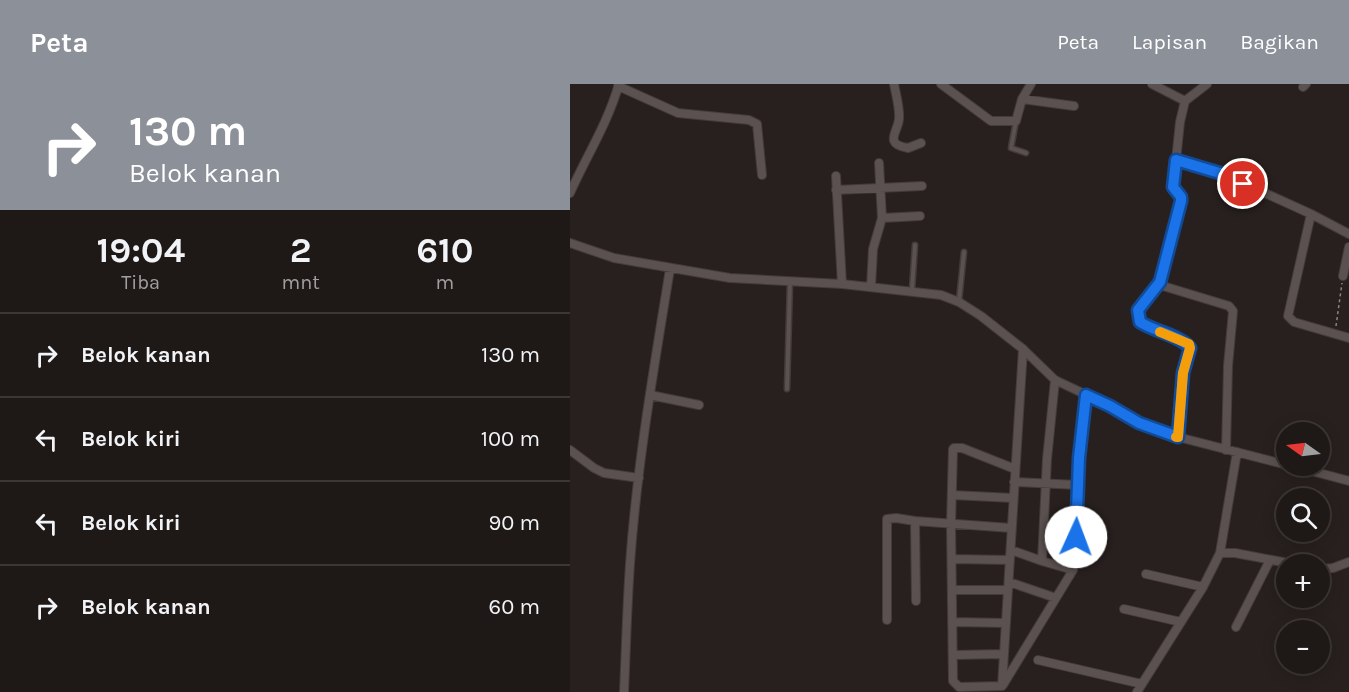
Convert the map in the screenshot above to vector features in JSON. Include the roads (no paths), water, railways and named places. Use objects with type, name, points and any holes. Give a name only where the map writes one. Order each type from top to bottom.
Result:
[{"type":"street","points":[[894,84],[899,116],[893,132],[894,139],[897,144],[908,148],[921,143]]},
{"type":"street","points":[[941,84],[991,121],[1017,121],[1022,99],[1031,84]]},
{"type":"street","points":[[1152,84],[1185,101]]},
{"type":"street","points":[[1178,437],[1183,373],[1189,344],[1140,322],[1138,310],[1160,282],[1182,199],[1173,187],[1185,101],[1207,84]]},
{"type":"street","points":[[570,193],[580,170],[602,132],[619,85],[678,113],[749,120],[757,124],[762,176]]},
{"type":"street","points":[[1022,99],[1074,106]]},
{"type":"street","points":[[1176,160],[1223,174],[1349,234]]},
{"type":"street","points":[[871,287],[873,249],[882,218],[879,163]]},
{"type":"street","points":[[836,176],[842,284]]},
{"type":"street","points":[[836,190],[922,186]]},
{"type":"street","points":[[1311,214],[1288,316],[1294,322],[1349,338]]},
{"type":"street","points":[[882,218],[920,216]]},
{"type":"street","points":[[570,243],[614,258],[730,278],[842,284],[941,295],[981,316],[1023,349],[1055,380],[1110,406],[1139,423],[1178,437],[1276,462]]},
{"type":"street","points":[[1343,276],[1349,247]]},
{"type":"street","points":[[624,692],[630,563],[639,478],[670,269]]},
{"type":"street","points":[[1160,282],[1161,285],[1171,289],[1229,306],[1233,311],[1228,366],[1226,450]]},
{"type":"street","points":[[1002,686],[1023,349]]},
{"type":"street","points":[[1042,561],[1055,380]]},
{"type":"street","points":[[650,395],[699,405]]},
{"type":"street","points":[[1002,686],[1073,570],[1076,556],[1078,485],[1086,395]]},
{"type":"street","points":[[1002,686],[956,686],[953,681],[951,524],[954,448],[962,448],[1015,469]]},
{"type":"street","points":[[570,450],[604,473],[639,478]]},
{"type":"street","points":[[1137,692],[1203,587],[1220,553],[1237,452]]},
{"type":"street","points":[[1330,476],[1349,481]]},
{"type":"street","points":[[1014,482],[1078,485]]},
{"type":"street","points":[[952,495],[1013,498]]},
{"type":"street","points":[[888,620],[887,519],[1011,528]]},
{"type":"street","points":[[915,521],[916,601]]},
{"type":"street","points":[[1011,550],[1073,570]]},
{"type":"street","points":[[1220,553],[1235,553],[1276,561]]},
{"type":"street","points":[[952,559],[1010,560]]},
{"type":"street","points":[[1236,627],[1270,560]]},
{"type":"street","points":[[1330,568],[1349,562]]},
{"type":"street","points":[[1146,574],[1203,587]]},
{"type":"street","points":[[953,590],[1008,586],[1056,598]]},
{"type":"street","points":[[1124,609],[1181,622]]},
{"type":"street","points":[[954,622],[1006,622]]},
{"type":"street","points":[[954,655],[1004,654]]},
{"type":"street","points":[[1038,660],[1142,684]]},
{"type":"lane","points":[[1017,121],[1011,148],[1026,153]]},
{"type":"lane","points":[[912,291],[915,245]]},
{"type":"lane","points":[[958,302],[964,252]]},
{"type":"lane","points":[[788,389],[790,281]]}]
